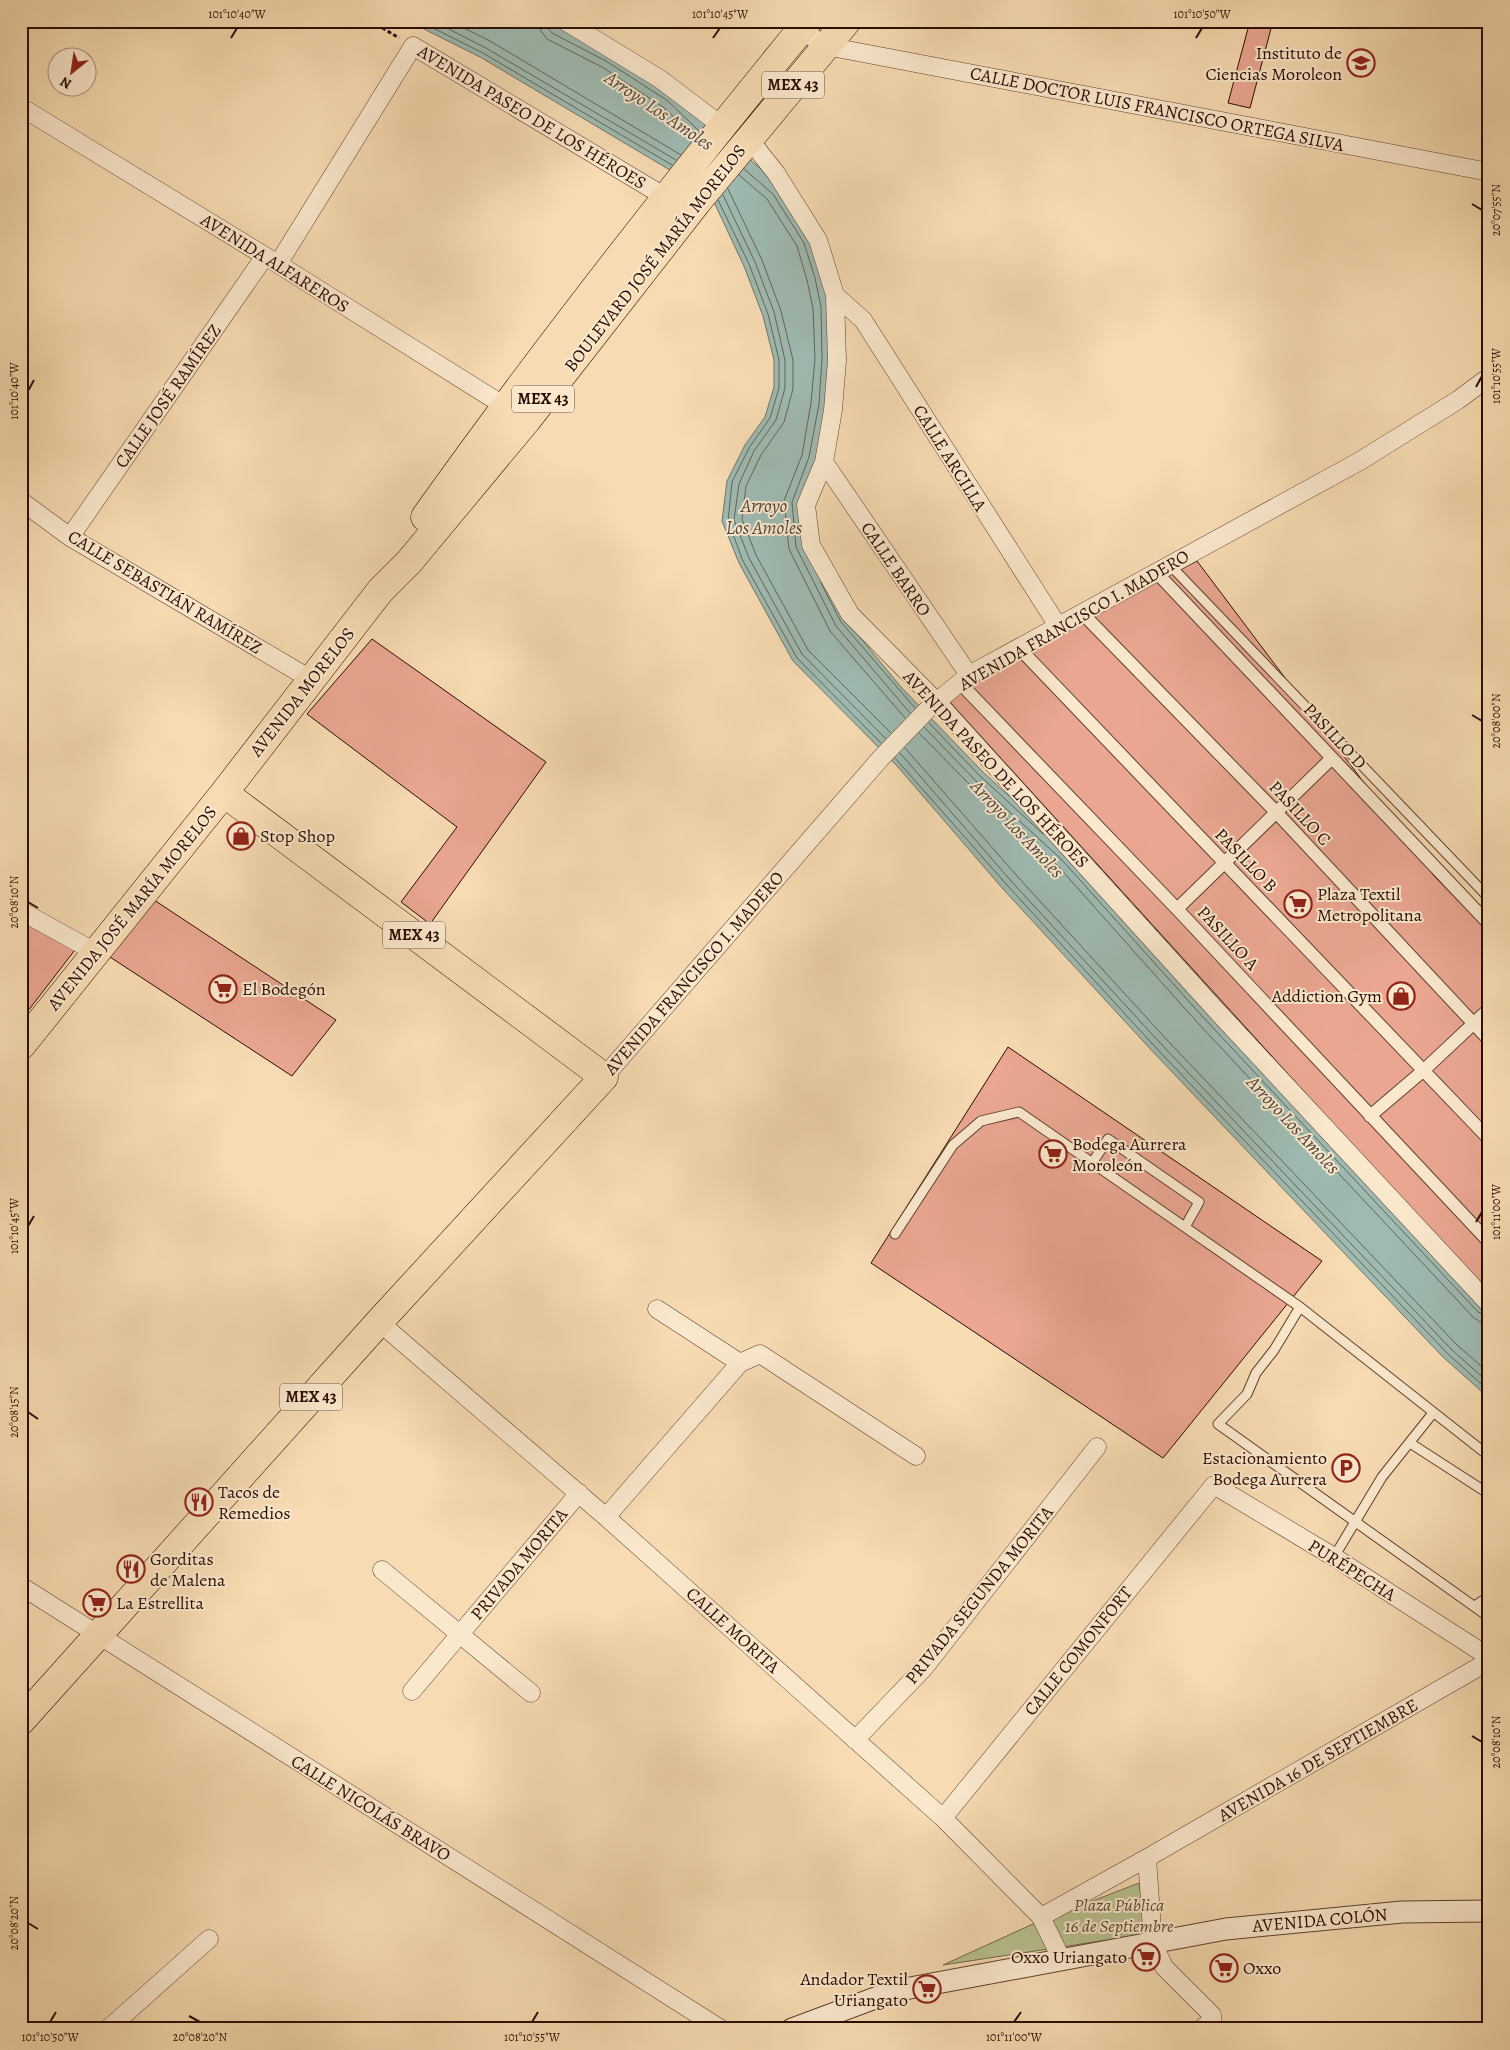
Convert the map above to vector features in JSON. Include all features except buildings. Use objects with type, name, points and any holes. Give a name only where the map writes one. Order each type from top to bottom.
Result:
[{"type":"main road","name":"BOULEVARD JOSÉ MARÍA MORELOS","points":[[380,590],[409,562],[527,420],[744,144],[847,21]]},
{"type":"main road","name":"BOULEVARD JOSÉ MARÍA MORELOS","points":[[380,590],[396,556],[504,406],[720,129],[804,26]]},
{"type":"main road","name":"AVENIDA MORELOS","points":[[224,793],[380,590]]},
{"type":"main road","name":"AVENIDA JOSÉ MARÍA MORELOS","points":[[21,1046],[224,793]]},
{"type":"main road","name":"MEX 43","points":[[224,793],[604,1077]]},
{"type":"main road","name":"AVENIDA FRANCISCO I. MADERO","points":[[21,1721],[379,1322],[604,1077]]},
{"type":"street","points":[[565,21],[660,79],[720,129]]},
{"type":"street","points":[[804,26],[826,46]]},
{"type":"street","name":"AVENIDA PASEO DE LOS HÉROES","points":[[412,46],[672,192]]},
{"type":"street","name":"CALLE JOSÉ RAMÍREZ","points":[[70,537],[272,260],[412,46]]},
{"type":"street","name":"CALLE DOCTOR LUIS FRANCISCO ORTEGA SILVA","points":[[826,46],[1489,172]]},
{"type":"street","name":"AVENIDA ALFAREROS","points":[[21,107],[272,260],[527,420]]},
{"type":"street","name":"AVENIDA PASEO DE LOS HÉROES","points":[[744,144],[776,173],[818,240],[835,295],[837,361],[833,410],[824,462],[806,505],[810,545],[850,614],[1489,1304]]},
{"type":"street","name":"CALLE ARCILLA","points":[[835,295],[863,320],[1058,626]]},
{"type":"street","name":"AVENIDA FRANCISCO I. MADERO","points":[[604,1077],[880,759],[933,705],[964,679],[1360,461],[1458,400],[1489,377]]},
{"type":"street","name":"CALLE BARRO","points":[[824,462],[964,679]]},
{"type":"street","name":"CALLE SEBASTIÁN RAMÍREZ","points":[[21,501],[70,537],[312,680]]},
{"type":"street","name":"PASILLO D","points":[[1163,569],[1332,758],[1489,924]]},
{"type":"street","name":"PASILLO C","points":[[1082,613],[1276,812],[1489,1040]]},
{"type":"street","name":"PASILLO B","points":[[1019,648],[1489,1138]]},
{"type":"street","name":"PASILLO A","points":[[964,679],[1489,1242]]},
{"type":"street","points":[[1177,909],[1332,758]]},
{"type":"street","points":[[21,911],[97,953]]},
{"type":"street","points":[[1370,1116],[1424,1070],[1489,1009]]},
{"type":"street","points":[[657,1309],[740,1363]]},
{"type":"street","name":"CALLE MORITA","points":[[379,1322],[579,1493],[943,1818],[1041,1917],[1062,1960]]},
{"type":"street","points":[[606,1517],[740,1363],[760,1354],[916,1456]]},
{"type":"street","name":"PRIVADA SEGUNDA MORITA","points":[[855,1740],[924,1668],[1097,1447]]},
{"type":"street","name":"PURÉPECHA","points":[[1214,1485],[1334,1557],[1489,1657]]},
{"type":"street","name":"CALLE COMONFORT","points":[[943,1818],[1214,1485]]},
{"type":"street","name":"PRIVADA MORITA","points":[[412,1691],[458,1634],[579,1493]]},
{"type":"street","name":"PRIVADA MORITA","points":[[382,1570],[531,1693]]},
{"type":"street","name":"CALLE NICOLÁS BRAVO","points":[[21,1586],[722,2029]]},
{"type":"street","name":"AVENIDA 16 DE SEPTIEMBRE","points":[[1041,1917],[1489,1661]]},
{"type":"street","points":[[1146,1858],[1153,1943],[1164,1967],[1212,2015],[1212,2021],[1201,2029]]},
{"type":"street","name":"AVENIDA COLÓN","points":[[1153,1943],[1226,1929],[1392,1913],[1489,1911]]},
{"type":"street","points":[[108,2029],[208,1939]]},
{"type":"street","points":[[792,2029],[894,1991],[1153,1943]]},
{"type":"lane","points":[[1163,569],[1489,898]]},
{"type":"lane","points":[[895,1234],[953,1145],[981,1121],[1019,1112],[1300,1307],[1489,1456]]},
{"type":"lane","points":[[1092,1163],[1108,1139],[1199,1202],[1185,1227]]},
{"type":"lane","points":[[1300,1307],[1274,1350],[1256,1373],[1247,1394],[1218,1424],[1489,1617]]},
{"type":"lane","points":[[1334,1557],[1357,1522],[1382,1477],[1433,1413]]},
{"type":"lane","points":[[1410,1443],[1489,1494]]},
{"type":"lane","points":[[1475,1606],[1489,1596]]},
{"type":"path","name":"AVENIDA PASEO DE LOS HÉROES","points":[[371,21],[412,46]]},
{"type":"green space","name":"Plaza Pública 16 de Septiembre","points":[[1139,1883],[1147,1934],[943,1965],[1033,1924]]},
{"type":"water","name":"Arroyo Los Amoles","points":[[408,21],[554,21],[611,51],[714,129],[781,186],[826,275],[833,360],[820,460],[803,503],[845,619],[901,687],[983,772],[1070,852],[1489,1307],[1489,1398],[1443,1357],[1155,1054],[1003,889],[898,767],[793,661],[739,563],[722,521],[727,481],[745,445],[765,417],[774,387],[774,360],[763,316],[744,266],[713,200],[680,176],[480,57]]},
{"type":"place","name":"Instituto de Ciencias Moroleon","points":[[1361,63]]},
{"type":"place","name":"Stop Shop","points":[[241,836]]},
{"type":"place","name":"Plaza Textil Metropolitana","points":[[1298,904]]},
{"type":"place","name":"El Bodegón","points":[[223,989]]},
{"type":"place","name":"Addiction Gym","points":[[1401,996]]},
{"type":"place","name":"Bodega Aurrera Moroleón","points":[[1053,1154]]},
{"type":"place","name":"Estacionamiento Bodega Aurrera","points":[[1346,1468]]},
{"type":"place","name":"Tacos de Remedios","points":[[199,1502]]},
{"type":"place","name":"Gorditas de Malena","points":[[131,1569]]},
{"type":"place","name":"La Estrellita","points":[[97,1603]]},
{"type":"place","name":"Oxxo Uriangato","points":[[1146,1957]]},
{"type":"place","name":"Oxxo","points":[[1224,1968]]},
{"type":"place","name":"Andador Textil Uriangato","points":[[927,1989]]}]
